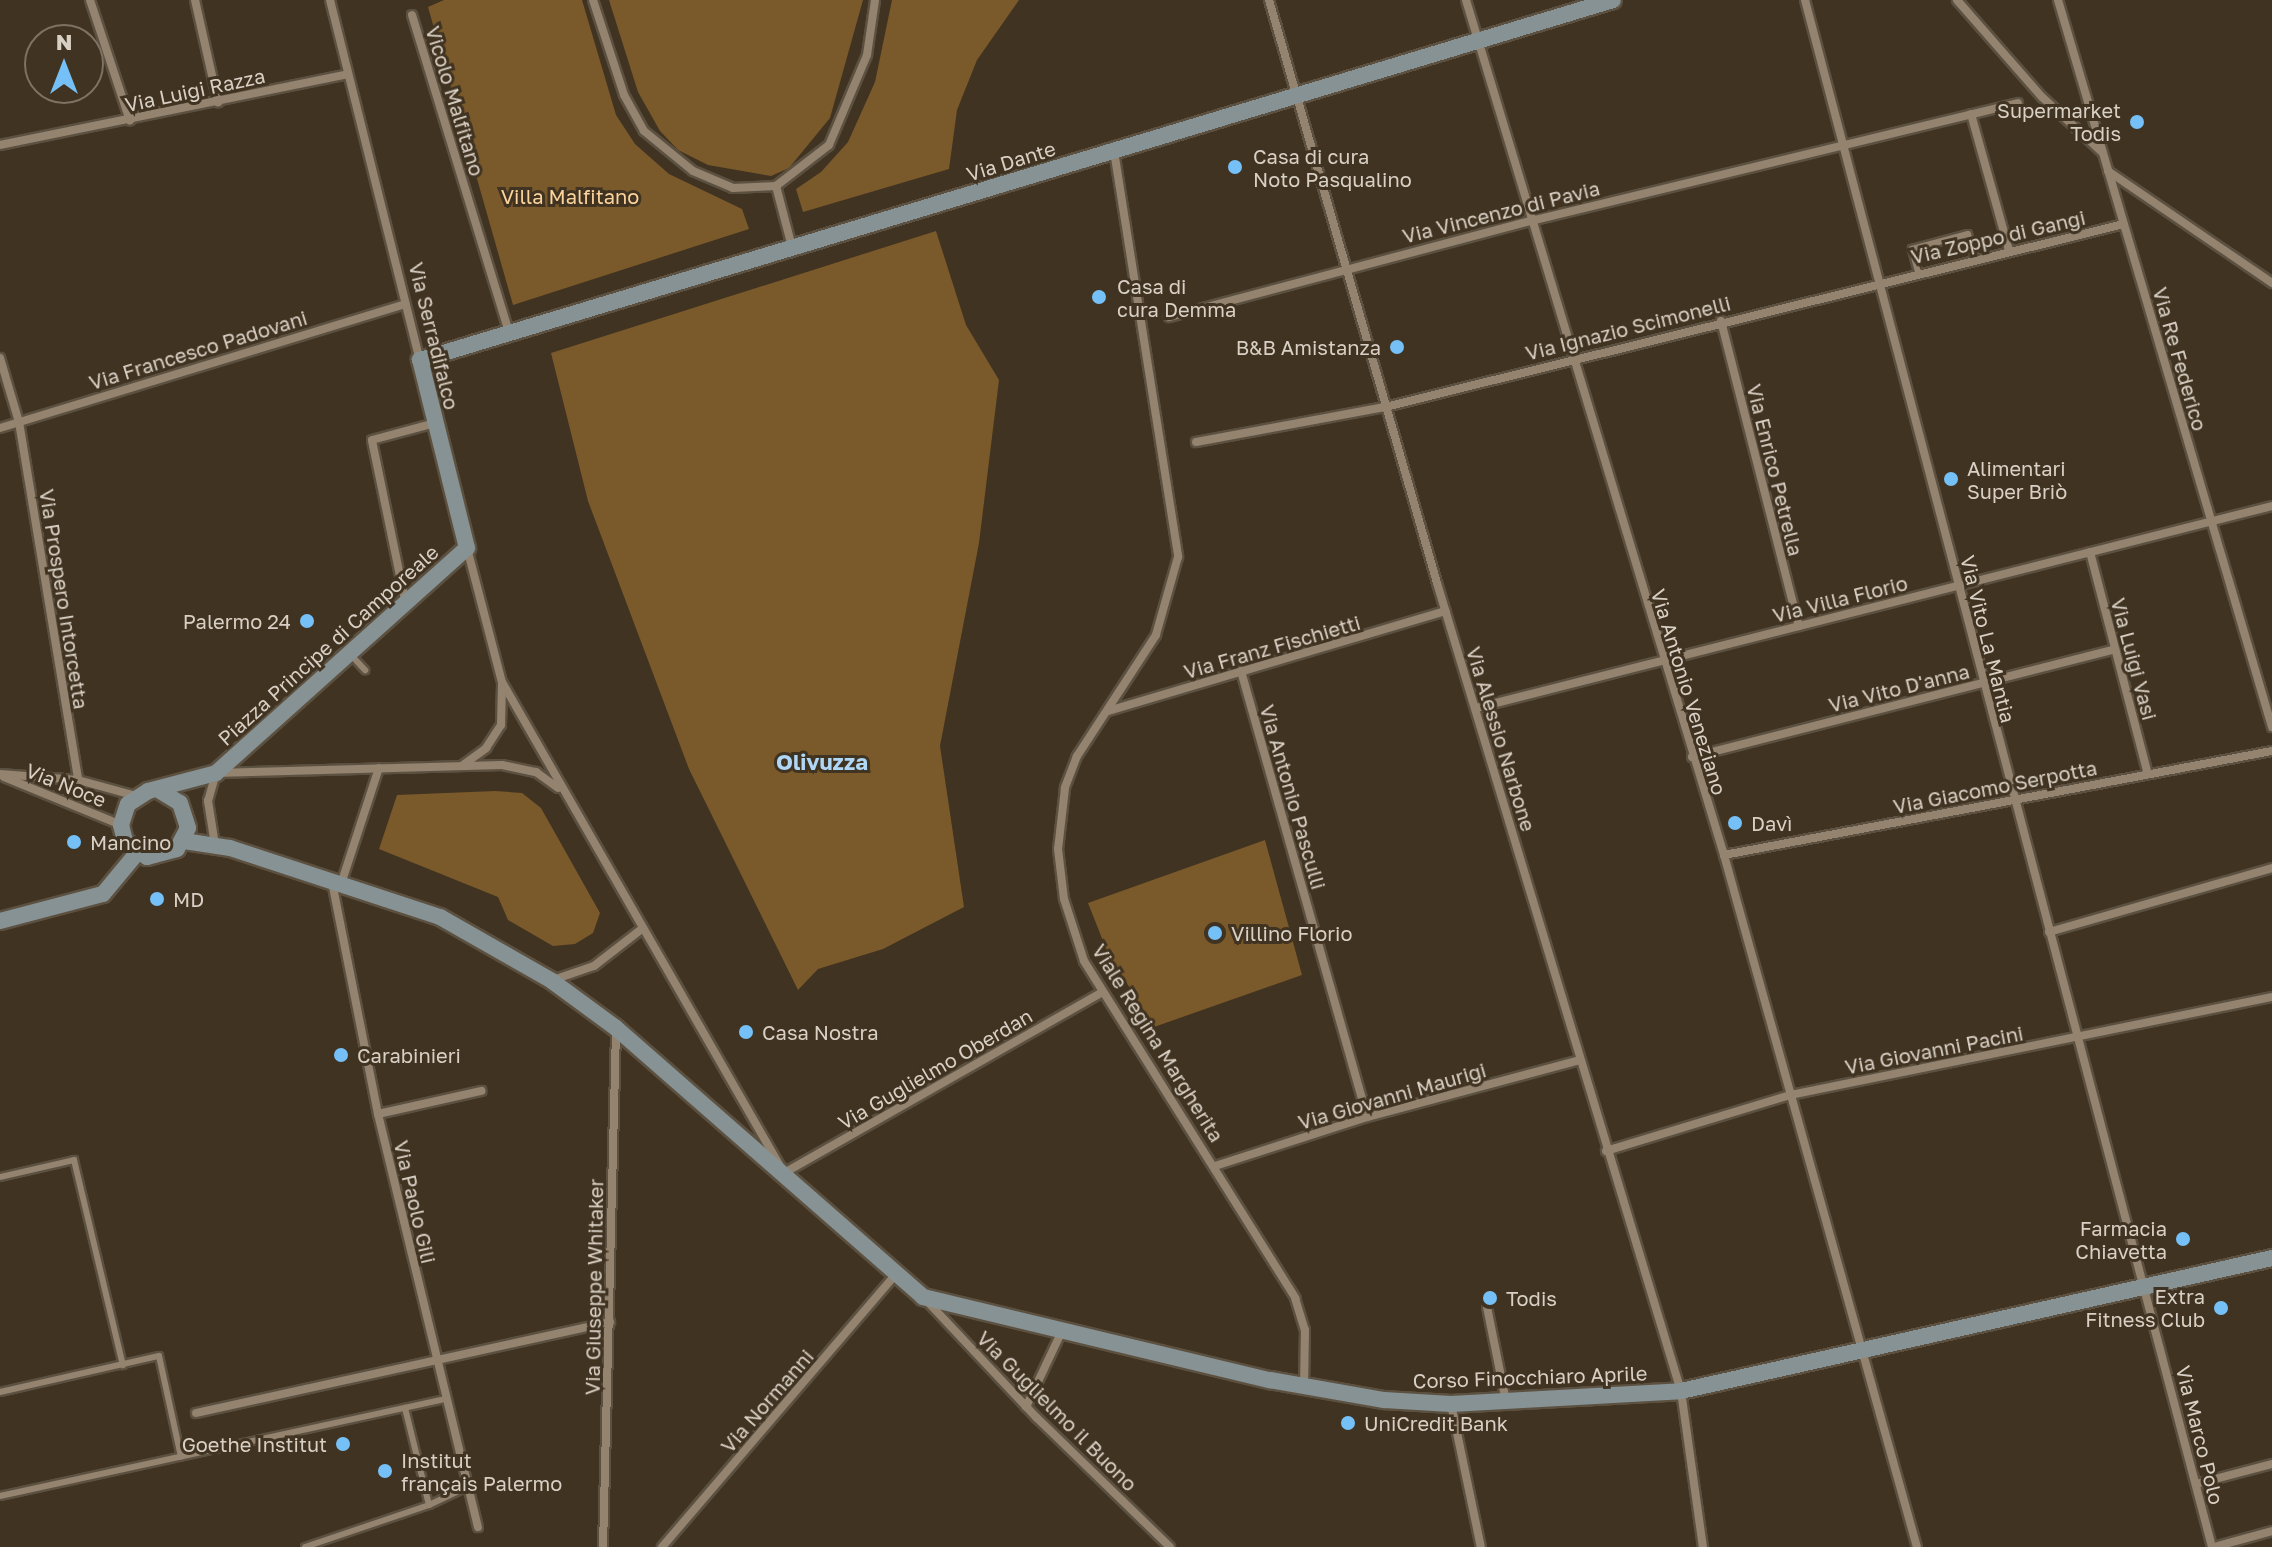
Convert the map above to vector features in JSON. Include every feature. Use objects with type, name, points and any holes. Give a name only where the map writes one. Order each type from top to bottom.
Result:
[{"type":"street","points":[[90,0],[130,121]]},
{"type":"street","points":[[195,0],[218,102]]},
{"type":"street","name":"Via Serradifalco","points":[[330,0],[502,682]]},
{"type":"street","points":[[593,0],[624,95],[644,131],[693,171],[733,188],[776,186],[829,145],[867,55],[875,0]]},
{"type":"street","name":"Via Alessio Narbone","points":[[1269,0],[1294,96],[1445,611],[1681,1391],[1703,1547]]},
{"type":"street","name":"Via Antonio Veneziano","points":[[1466,0],[1661,661],[1724,855],[1917,1547]]},
{"type":"street","name":"Via Dante","points":[[420,360],[1613,0]]},
{"type":"street","name":"Via Vito La Mantia","points":[[1805,0],[2143,1285]]},
{"type":"street","points":[[1957,0],[2042,97],[2103,152]]},
{"type":"street","name":"Via Re Federico","points":[[2058,0],[2272,727]]},
{"type":"street","name":"Vicolo Malfitano","points":[[412,15],[509,334]]},
{"type":"street","name":"Via Luigi Razza","points":[[0,145],[130,121],[348,74]]},
{"type":"street","name":"Via Vincenzo di Pavia","points":[[1169,317],[1531,221],[2018,103]]},
{"type":"street","points":[[1971,114],[2009,250]]},
{"type":"street","name":"Viale Regina Margherita","points":[[1114,151],[1178,557],[1156,635],[1077,756],[1065,788],[1058,849],[1068,912],[1084,961],[1295,1298],[1305,1330],[1304,1387]]},
{"type":"street","points":[[2108,171],[2272,283]]},
{"type":"street","points":[[776,186],[792,248]]},
{"type":"street","name":"Via Zoppo di Gangi","points":[[1879,281],[2124,224]]},
{"type":"street","name":"Via Ignazio Scimonelli","points":[[1196,442],[1385,407],[1879,281]]},
{"type":"street","name":"Via Francesco Padovani","points":[[0,428],[405,304]]},
{"type":"street","name":"Via Enrico Petrella","points":[[1721,321],[1799,626]]},
{"type":"street","name":"Via Prospero Intorcetta","points":[[0,358],[19,422],[78,780]]},
{"type":"street","points":[[405,600],[372,440],[435,423]]},
{"type":"street","name":"Via Villa Florio","points":[[1476,708],[2272,506]]},
{"type":"street","name":"Piazza Principe di Camporeale","points":[[216,773],[405,600],[467,548]]},
{"type":"street","name":"Via Luigi Vasi","points":[[2090,552],[2113,650],[2148,774]]},
{"type":"street","name":"Via Franz Fischietti","points":[[1107,711],[1445,611]]},
{"type":"street","name":"Via Vito D'anna","points":[[1692,757],[2113,650]]},
{"type":"street","name":"Via Antonio Pasculli","points":[[1241,671],[1367,1117]]},
{"type":"street","points":[[463,765],[486,748],[501,725],[502,682]]},
{"type":"street","name":"Piazza Principe di Camporeale","points":[[502,682],[784,1173]]},
{"type":"street","name":"Via Giacomo Serpotta","points":[[1724,855],[2272,751]]},
{"type":"street","name":"Piazza Principe di Camporeale","points":[[136,796],[216,773],[463,765],[536,772],[562,791]]},
{"type":"street","points":[[336,883],[379,768]]},
{"type":"street","points":[[215,845],[208,801],[216,773]]},
{"type":"street","name":"Via Noce","points":[[0,775],[78,780],[136,796]]},
{"type":"street","name":"Via Noce","points":[[0,775],[121,825]]},
{"type":"street","points":[[137,853],[168,855],[184,841],[187,815],[171,795],[160,791]]},
{"type":"street","points":[[136,796],[121,825],[137,853]]},
{"type":"street","points":[[184,841],[215,845],[440,917],[552,981],[616,1028],[784,1173]]},
{"type":"street","points":[[0,921],[103,894],[137,853]]},
{"type":"street","points":[[2049,932],[2272,868]]},
{"type":"street","name":"Via Paolo Gili","points":[[336,883],[378,1114],[478,1527]]},
{"type":"street","points":[[552,981],[594,966],[643,928]]},
{"type":"street","name":"Via Guglielmo Oberdan","points":[[784,1173],[1102,992]]},
{"type":"street","name":"Via Giovanni Pacini","points":[[1606,1151],[1790,1095],[2272,997]]},
{"type":"street","name":"Via Giuseppe Whitaker","points":[[603,1547],[616,1028]]},
{"type":"street","name":"Via Giovanni Maurigi","points":[[1215,1166],[1367,1117],[1580,1060]]},
{"type":"street","points":[[378,1114],[481,1091]]},
{"type":"street","name":"Corso Finocchiaro Aprile","points":[[784,1173],[923,1297],[1061,1333],[1304,1387],[1384,1400],[1451,1404],[1681,1391],[1863,1354],[2143,1285],[2272,1258]]},
{"type":"street","name":"Via Normanni","points":[[662,1547],[896,1274]]},
{"type":"street","name":"Via Marco Polo","points":[[2143,1285],[2213,1547]]},
{"type":"street","name":"Via Guglielmo il Buono","points":[[923,1297],[1026,1407],[1170,1547]]},
{"type":"street","points":[[1487,1307],[1506,1402]]},
{"type":"street","points":[[196,1413],[610,1322]]},
{"type":"street","points":[[1026,1407],[1061,1333]]},
{"type":"street","points":[[1451,1404],[1481,1547]]},
{"type":"street","points":[[2196,1484],[2272,1464]]},
{"type":"street","points":[[2213,1547],[2272,1531]]},
{"type":"lane","points":[[1918,272],[1912,249],[1968,234],[1975,258]]},
{"type":"lane","points":[[349,652],[365,670]]},
{"type":"lane","points":[[0,1177],[74,1160],[123,1365]]},
{"type":"lane","points":[[0,1392],[159,1356],[181,1457]]},
{"type":"lane","points":[[0,1496],[445,1399]]},
{"type":"lane","points":[[405,1408],[429,1505]]},
{"type":"lane","points":[[305,1547],[429,1505],[467,1487]]},
{"type":"green space","name":"Villa Malfitano","points":[[444,0],[582,0],[616,115],[635,144],[669,174],[742,209],[749,229],[513,305],[428,7]]},
{"type":"green space","name":"Villa Malfitano","points":[[609,0],[863,0],[830,118],[789,168],[771,176],[708,165],[678,150],[660,131],[638,92]]},
{"type":"green space","points":[[892,0],[1019,0],[977,60],[957,110],[949,169],[803,212],[796,189],[821,172],[848,142],[875,82]]},
{"type":"green space","points":[[936,231],[966,325],[999,380],[979,543],[940,746],[964,907],[883,949],[818,969],[798,990],[689,769],[588,501],[551,353]]},
{"type":"green space","points":[[495,791],[522,793],[541,808],[600,913],[593,933],[575,944],[553,946],[508,920],[498,897],[379,849],[397,795]]},
{"type":"green space","points":[[1265,840],[1302,975],[1154,1027],[1107,951],[1088,903]]},
{"type":"place","name":"Supermarket Todis","points":[[2137,122]]},
{"type":"place","name":"Casa di cura Noto Pasqualino","points":[[1235,167]]},
{"type":"place","name":"Casa di cura Demma","points":[[1099,297]]},
{"type":"place","name":"B&B Amistanza","points":[[1397,347]]},
{"type":"place","name":"Alimentari Super Briò","points":[[1951,479]]},
{"type":"place","name":"Palermo 24","points":[[307,621]]},
{"type":"place","name":"Davì","points":[[1735,823]]},
{"type":"place","name":"Mancino","points":[[74,842]]},
{"type":"place","name":"MD","points":[[157,899]]},
{"type":"place","name":"Villino Florio","points":[[1215,933]]},
{"type":"place","name":"Casa Nostra","points":[[746,1032]]},
{"type":"place","name":"Carabinieri","points":[[341,1055]]},
{"type":"place","name":"Farmacia Chiavetta","points":[[2183,1239]]},
{"type":"place","name":"Todis","points":[[1490,1298]]},
{"type":"place","name":"Extra Fitness Club","points":[[2221,1308]]},
{"type":"place","name":"UniCredit Bank","points":[[1348,1423]]},
{"type":"place","name":"Goethe Institut","points":[[343,1444]]},
{"type":"place","name":"Institut français Palermo","points":[[385,1471]]},
{"type":"district","name":"Olivuzza","points":[[822,762]]}]
